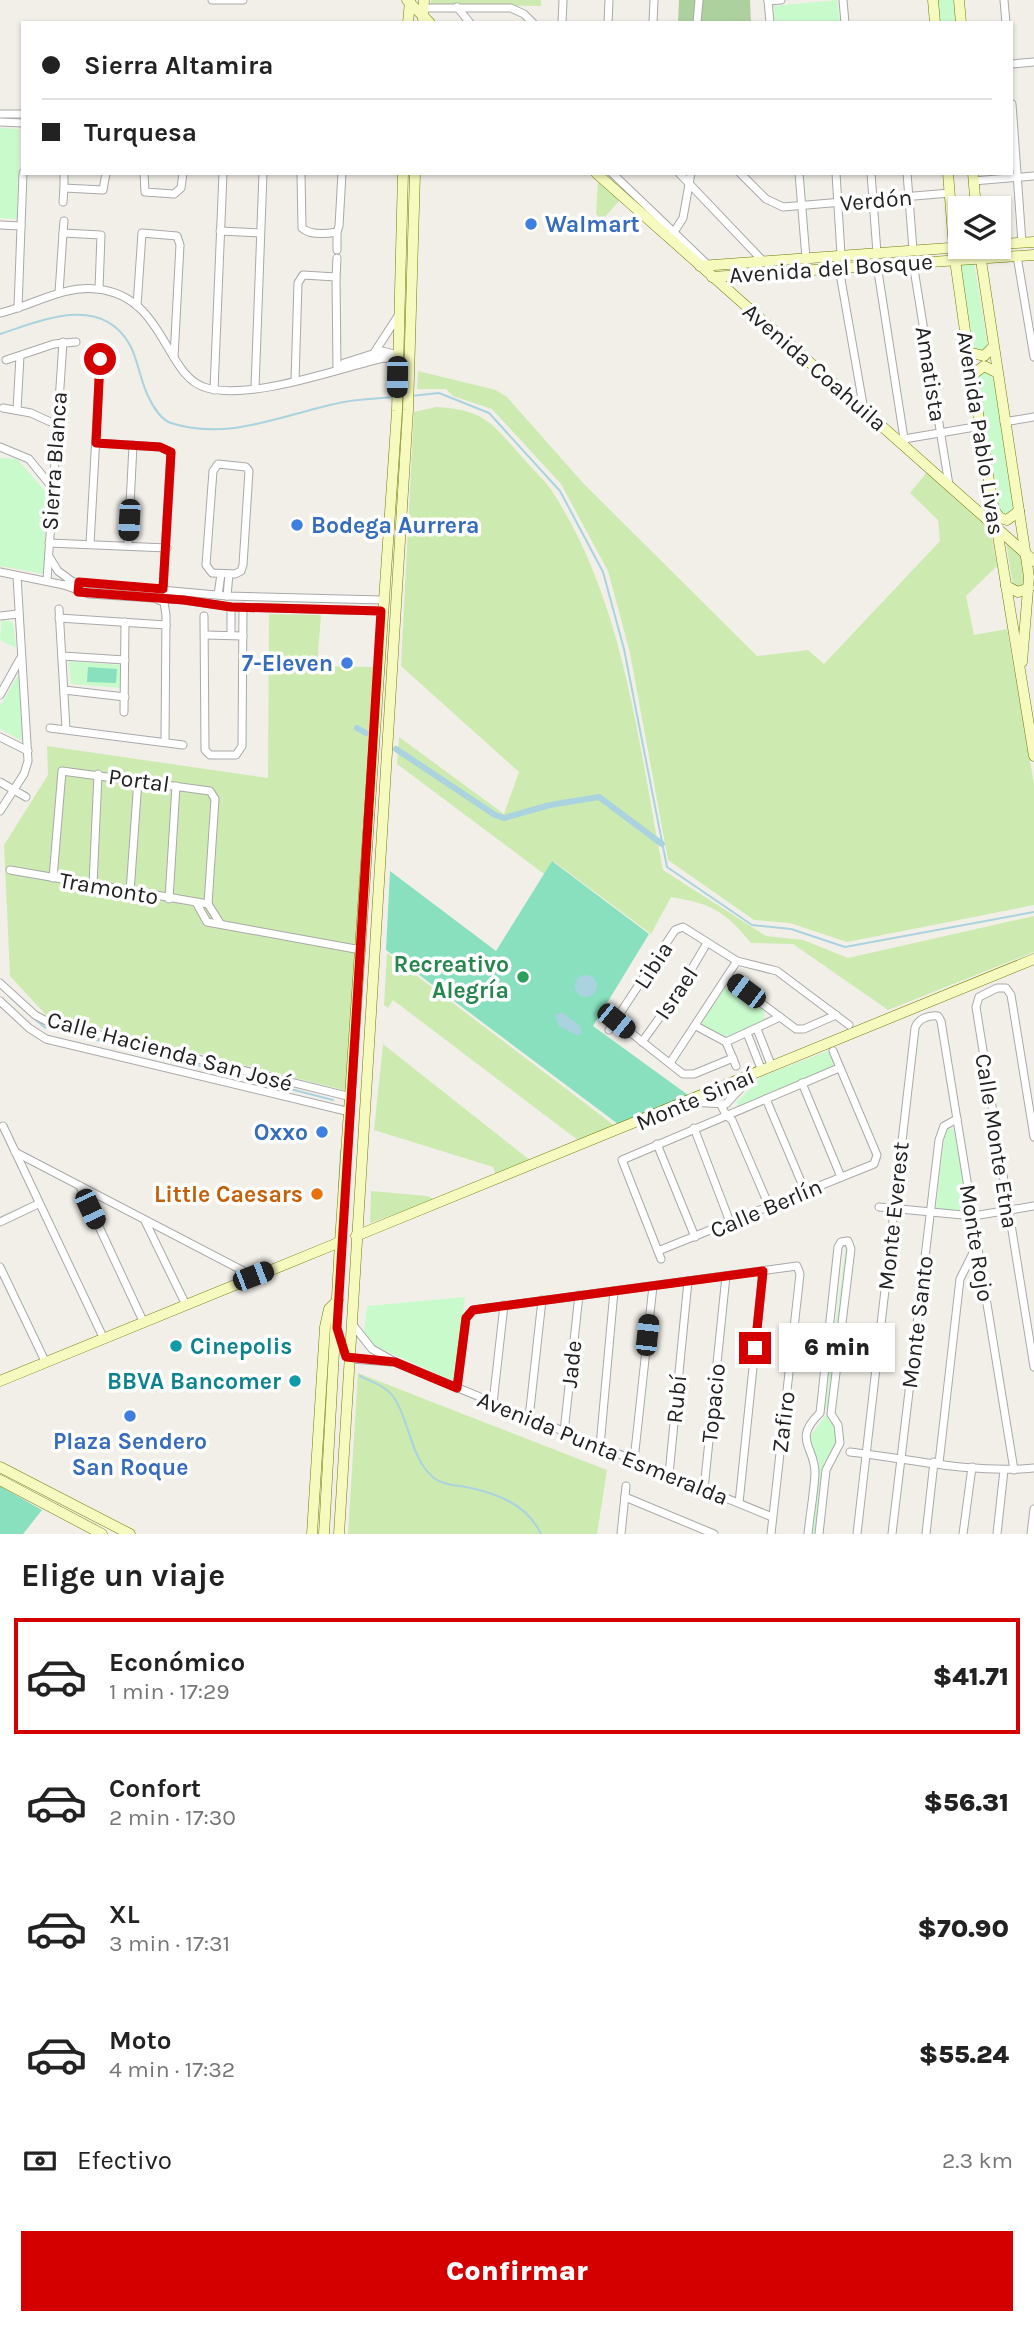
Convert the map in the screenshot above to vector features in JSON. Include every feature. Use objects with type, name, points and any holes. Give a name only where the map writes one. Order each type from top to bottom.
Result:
[{"type":"main road","points":[[933,0],[935,21]]},
{"type":"main road","points":[[959,0],[961,21]]},
{"type":"main road","points":[[324,1534],[340,1242],[397,411],[403,175]]},
{"type":"main road","points":[[339,1534],[408,410],[415,175]]},
{"type":"main road","name":"Avenida Coahuila","points":[[598,175],[864,410],[904,442],[1034,561]]},
{"type":"main road","name":"Avenida Pablo Livas","points":[[948,175],[951,196]]},
{"type":"main road","points":[[973,177],[975,196]]},
{"type":"main road","points":[[1011,243],[1034,242]]},
{"type":"main road","name":"Avenida del Bosque","points":[[704,266],[948,248]]},
{"type":"main road","name":"Avenida del Bosque","points":[[1011,255],[1034,254]]},
{"type":"main road","name":"Avenida del Bosque","points":[[712,277],[958,259]]},
{"type":"main road","name":"Avenida Pablo Livas","points":[[981,259],[1029,588],[1022,647],[1022,692]]},
{"type":"main road","points":[[777,260],[780,272]]},
{"type":"main road","name":"Avenida Pablo Livas","points":[[955,260],[1034,756]]},
{"type":"main road","points":[[968,352],[984,356],[993,346]]},
{"type":"main road","points":[[972,375],[984,366],[996,372]]},
{"type":"main road","points":[[994,509],[1000,518],[1007,520],[1018,511]]},
{"type":"main road","points":[[1006,586],[1016,592],[1029,588]]},
{"type":"main road","points":[[383,605],[396,587]]},
{"type":"main road","points":[[383,605],[394,625]]},
{"type":"main road","points":[[367,864],[370,885],[379,885]]},
{"type":"main road","points":[[365,895],[373,897],[377,915]]},
{"type":"main road","name":"Monte Sinaí","points":[[356,1236],[1034,959]]},
{"type":"main road","points":[[0,1381],[340,1242]]},
{"type":"main road","points":[[312,1534],[325,1327],[331,1306],[338,1300]]},
{"type":"main road","points":[[337,1328],[343,1352],[351,1359]]},
{"type":"main road","points":[[319,1410],[332,1402]]},
{"type":"main road","points":[[316,1462],[327,1475]]},
{"type":"main road","points":[[2,1470],[130,1534]]},
{"type":"main road","points":[[0,1480],[102,1534]]},
{"type":"main road","points":[[110,1524],[121,1534]]},
{"type":"street","points":[[212,0],[243,0]]},
{"type":"street","points":[[562,21],[563,0]]},
{"type":"street","points":[[608,21],[609,0]]},
{"type":"street","points":[[653,21],[654,0]]},
{"type":"street","points":[[697,20],[699,0]]},
{"type":"street","points":[[770,21],[768,1],[781,0]]},
{"type":"street","points":[[843,0],[845,21]]},
{"type":"street","points":[[1004,0],[1006,21]]},
{"type":"street","points":[[457,7],[468,21]]},
{"type":"street","points":[[419,8],[511,8],[520,11],[531,21]]},
{"type":"street","points":[[1013,64],[1034,62]]},
{"type":"street","points":[[0,114],[21,114]]},
{"type":"street","points":[[1013,119],[1022,243]]},
{"type":"street","points":[[0,122],[21,123]]},
{"type":"street","points":[[18,308],[23,175]]},
{"type":"street","points":[[63,202],[64,175]]},
{"type":"street","points":[[64,188],[103,190],[106,175]]},
{"type":"street","points":[[144,175],[144,202]]},
{"type":"street","points":[[145,192],[176,193],[181,188],[183,175]]},
{"type":"street","points":[[214,390],[223,175]]},
{"type":"street","points":[[254,388],[263,175]]},
{"type":"street","points":[[302,175],[302,228],[310,233],[337,232]]},
{"type":"street","points":[[338,368],[336,277],[342,175]]},
{"type":"street","points":[[614,175],[674,232],[704,266]]},
{"type":"street","points":[[682,175],[763,261]]},
{"type":"street","points":[[674,232],[681,223],[691,175]]},
{"type":"street","name":"Verdón","points":[[742,175],[771,203],[783,207],[950,192]]},
{"type":"street","points":[[799,175],[806,258]]},
{"type":"street","points":[[836,175],[841,255]]},
{"type":"street","points":[[871,175],[877,253]]},
{"type":"street","points":[[907,175],[913,250]]},
{"type":"street","points":[[973,177],[1034,176]]},
{"type":"street","points":[[60,293],[64,221]]},
{"type":"street","points":[[0,225],[21,226]]},
{"type":"street","points":[[137,306],[142,230],[174,234],[180,242],[174,358]]},
{"type":"street","points":[[220,231],[260,233]]},
{"type":"street","points":[[63,233],[101,235],[99,289]]},
{"type":"street","points":[[1017,256],[1034,357]]},
{"type":"street","name":"Amatista","points":[[913,263],[950,486]]},
{"type":"street","points":[[877,265],[904,442],[981,426]]},
{"type":"street","points":[[839,268],[864,410]]},
{"type":"street","points":[[295,381],[299,279],[305,274],[336,277]]},
{"type":"street","points":[[0,313],[60,293],[99,289],[137,306],[159,330],[174,358],[190,379],[214,390],[254,388],[295,381],[338,368],[398,357]]},
{"type":"street","points":[[370,356],[382,344],[398,316]]},
{"type":"street","points":[[6,360],[63,342],[76,342]]},
{"type":"street","name":"Sierra Blanca","points":[[47,580],[51,487],[63,342]]},
{"type":"street","points":[[90,348],[99,355],[100,363],[90,544]]},
{"type":"street","points":[[338,368],[344,363],[386,351],[398,357]]},
{"type":"street","points":[[17,410],[20,356]]},
{"type":"street","points":[[3,408],[17,410],[57,425]]},
{"type":"street","points":[[1004,422],[1034,417]]},
{"type":"street","points":[[96,443],[165,447],[171,452],[163,589]]},
{"type":"street","points":[[128,545],[133,446]]},
{"type":"street","points":[[0,447],[29,459],[51,487]]},
{"type":"street","points":[[220,464],[246,467],[249,471],[243,567],[240,572],[225,574],[210,572],[206,563],[213,471],[220,464]]},
{"type":"street","points":[[49,543],[167,548]]},
{"type":"street","points":[[49,556],[58,571],[76,582],[78,592]]},
{"type":"street","points":[[166,568],[173,590]]},
{"type":"street","points":[[0,572],[47,580],[78,592],[184,600],[231,607],[294,609],[383,605]]},
{"type":"street","points":[[218,595],[225,574]]},
{"type":"street","points":[[225,574],[227,596]]},
{"type":"street","points":[[0,811],[27,767],[17,576]]},
{"type":"street","points":[[64,585],[76,582],[227,596],[294,597],[383,605]]},
{"type":"street","points":[[203,603],[207,594]]},
{"type":"street","points":[[294,597],[294,609]]},
{"type":"street","points":[[150,598],[164,602],[166,615],[165,742]]},
{"type":"street","points":[[166,615],[171,602],[184,600]]},
{"type":"street","points":[[231,607],[231,635]]},
{"type":"street","points":[[204,616],[205,750],[209,755],[234,755],[241,750],[243,607]]},
{"type":"street","points":[[59,609],[66,729]]},
{"type":"street","points":[[0,616],[18,614]]},
{"type":"street","points":[[60,618],[166,625]]},
{"type":"street","points":[[124,712],[125,622]]},
{"type":"street","points":[[205,635],[243,636]]},
{"type":"street","points":[[62,656],[125,660]]},
{"type":"street","points":[[0,695],[21,657]]},
{"type":"street","points":[[64,690],[125,697]]},
{"type":"street","points":[[50,727],[183,745]]},
{"type":"street","points":[[0,737],[28,751]]},
{"type":"street","name":"Portal","points":[[53,878],[60,775],[68,770],[210,791],[214,794],[208,904]]},
{"type":"street","points":[[93,886],[98,774]]},
{"type":"street","points":[[130,892],[138,780]]},
{"type":"street","points":[[0,782],[26,797]]},
{"type":"street","points":[[169,899],[176,786]]},
{"type":"street","name":"Tramonto","points":[[10,870],[208,904]]},
{"type":"street","points":[[197,904],[207,922],[361,950]]},
{"type":"street","points":[[208,904],[220,923]]},
{"type":"street","name":"Libia","points":[[609,1030],[677,928],[685,927],[737,961],[777,971],[849,1025]]},
{"type":"street","name":"Israel","points":[[642,1042],[678,992],[707,943]]},
{"type":"street","points":[[670,1063],[737,961]]},
{"type":"street","points":[[728,978],[796,1029],[801,1030],[836,1015]]},
{"type":"street","name":"Calle Hacienda San José","points":[[0,983],[43,1020],[351,1097]]},
{"type":"street","name":"Calle Monte Etna","points":[[1034,1137],[1010,995],[1006,988],[997,988],[977,999],[1034,1367]]},
{"type":"street","name":"Calle Hacienda San José","points":[[0,1001],[29,1028],[46,1039],[350,1112]]},
{"type":"street","points":[[926,1017],[929,1002]]},
{"type":"street","name":"Monte Rojo","points":[[926,1017],[938,1016],[1014,1470]]},
{"type":"street","points":[[726,1042],[780,1017]]},
{"type":"street","name":"Monte Everest","points":[[857,1534],[916,1024],[926,1017]]},
{"type":"street","points":[[616,1021],[683,1074],[694,1074],[734,1062],[726,1042],[696,1026]]},
{"type":"street","points":[[757,1029],[762,1071]]},
{"type":"street","points":[[747,1033],[762,1071]]},
{"type":"street","points":[[695,1237],[657,1144],[731,1116],[839,1068],[833,1051]]},
{"type":"street","points":[[173,1070],[176,1054]]},
{"type":"street","name":"Calle Berlín","points":[[657,1144],[624,1158],[622,1167],[660,1255],[730,1222],[874,1164],[877,1155],[839,1068]]},
{"type":"street","points":[[689,1101],[721,1105],[730,1102],[762,1071]]},
{"type":"street","points":[[802,1083],[841,1177]]},
{"type":"street","points":[[766,1099],[805,1191]]},
{"type":"street","points":[[730,1102],[731,1116],[769,1206]]},
{"type":"street","points":[[721,1105],[731,1116]]},
{"type":"street","name":"Monte Santo","points":[[892,1534],[939,1140],[944,1126],[957,1119]]},
{"type":"street","points":[[3,1126],[103,1337]]},
{"type":"street","points":[[694,1128],[730,1222]]},
{"type":"street","points":[[15,1153],[253,1276]]},
{"type":"street","points":[[80,1186],[143,1321]]},
{"type":"street","points":[[0,1222],[38,1204]]},
{"type":"street","points":[[879,1207],[973,1216],[1034,1206]]},
{"type":"street","points":[[145,1221],[186,1305]]},
{"type":"street","points":[[808,1534],[815,1473],[805,1437],[809,1426],[820,1413],[838,1247],[841,1242],[848,1241],[851,1250],[831,1414],[838,1425],[840,1443],[826,1470],[819,1534]]},
{"type":"street","points":[[926,1534],[960,1279],[976,1246]]},
{"type":"street","points":[[0,1266],[2,1278],[45,1361]]},
{"type":"street","name":"Zafiro","points":[[763,1271],[793,1266],[799,1268],[771,1534]]},
{"type":"street","points":[[457,1388],[467,1315],[473,1310],[763,1271],[739,1503]]},
{"type":"street","name":"Topacio","points":[[704,1489],[726,1276]]},
{"type":"street","name":"Rubí","points":[[668,1475],[688,1281]]},
{"type":"street","points":[[634,1460],[653,1286]]},
{"type":"street","points":[[600,1447],[614,1291]]},
{"type":"street","name":"Jade","points":[[564,1432],[579,1296]]},
{"type":"street","points":[[529,1418],[542,1300]]},
{"type":"street","points":[[493,1403],[504,1305]]},
{"type":"street","name":"Avenida Punta Esmeralda","points":[[352,1324],[370,1347],[395,1362],[772,1517]]},
{"type":"street","name":"Avenida Punta Esmeralda","points":[[351,1359],[395,1362]]},
{"type":"street","points":[[820,1413],[831,1414]]},
{"type":"street","points":[[850,1452],[1004,1470],[1034,1468]]},
{"type":"street","points":[[963,1534],[972,1467]]},
{"type":"street","points":[[997,1534],[1004,1470]]},
{"type":"street","points":[[622,1534],[626,1486]]},
{"type":"street","points":[[625,1497],[714,1534]]},
{"type":"street","points":[[1031,1534],[1034,1509]]},
{"type":"green space","points":[[431,0],[541,0],[541,6],[431,4]]},
{"type":"green space","points":[[679,0],[750,0],[751,21],[678,21]]},
{"type":"green space","points":[[837,0],[840,21],[775,21],[774,6]]},
{"type":"green space","points":[[938,0],[955,0],[957,21],[940,21]]},
{"type":"green space","points":[[0,128],[19,129],[17,219],[0,218]]},
{"type":"green space","points":[[598,180],[620,200],[602,220],[596,214]]},
{"type":"green space","points":[[974,263],[988,346],[987,350],[975,352],[960,269],[963,264]]},
{"type":"green space","points":[[985,370],[994,380],[1015,510],[1004,517],[1000,510],[978,377]]},
{"type":"green space","points":[[418,371],[496,390],[507,397],[584,484],[757,656],[808,650],[824,664],[940,541],[938,520],[910,493],[927,472],[990,527],[997,566],[966,596],[974,635],[1007,629],[1034,784],[1034,905],[847,942],[790,923],[754,920],[668,860],[630,653],[608,571],[561,484],[492,409],[453,396],[446,389],[417,389]]},
{"type":"green space","points":[[436,407],[466,411],[495,427],[551,489],[578,537],[613,628],[626,676],[663,870],[766,936],[803,940],[848,958],[1034,916],[1034,952],[888,1010],[793,944],[751,943],[725,916],[708,906],[671,897],[651,934],[553,861],[544,874],[397,764],[399,737],[504,814],[519,772],[401,666],[414,412]]},
{"type":"green space","points":[[0,458],[17,459],[46,492],[44,574],[0,566]]},
{"type":"green space","points":[[1006,542],[1023,557],[1027,583],[1020,590],[1013,585]]},
{"type":"green space","points":[[269,614],[321,615],[317,666],[374,667],[347,1091],[46,1015],[10,976],[4,845],[48,775],[47,746],[268,778]]},
{"type":"green space","points":[[2,619],[13,623],[16,648],[0,640]]},
{"type":"green space","points":[[69,661],[122,665],[122,688],[71,684]]},
{"type":"green space","points":[[88,667],[117,669],[116,683],[87,682]]},
{"type":"green space","points":[[19,674],[24,742],[0,729],[0,706]]},
{"type":"green space","name":"Recreativo Alegría","points":[[552,861],[649,934],[593,1026],[688,1095],[618,1124],[386,950],[390,871],[496,951]]},
{"type":"green space","points":[[387,953],[615,1126],[579,1141],[393,1000],[388,1008],[384,1005]]},
{"type":"green space","points":[[728,984],[764,1009],[764,1021],[724,1038],[702,1027],[701,1023]]},
{"type":"green space","points":[[383,1044],[531,1161],[496,1175],[493,1167],[374,1130]]},
{"type":"green space","points":[[830,1050],[835,1066],[738,1107],[737,1102],[761,1077]]},
{"type":"green space","points":[[948,1128],[954,1130],[968,1208],[965,1212],[936,1209],[944,1140]]},
{"type":"green space","points":[[371,1191],[427,1196],[436,1200],[370,1223]]},
{"type":"green space","points":[[846,1244],[849,1244],[829,1410],[825,1409]]},
{"type":"green space","points":[[465,1297],[455,1378],[451,1380],[375,1346],[364,1332],[367,1306]]},
{"type":"green space","points":[[358,1373],[607,1470],[597,1534],[348,1534]]},
{"type":"green space","points":[[827,1414],[836,1426],[838,1438],[834,1451],[824,1462],[817,1534],[812,1534],[819,1461],[811,1448],[811,1435]]},
{"type":"green space","points":[[0,1486],[42,1510],[23,1534],[0,1534]]},
{"type":"water","points":[[586,975],[594,978],[597,986],[594,994],[586,997],[578,994],[575,986],[578,978]]},
{"type":"water","points":[[562,1012],[580,1026],[582,1032],[578,1036],[559,1026],[555,1015]]},
{"type":"waterway","points":[[0,334],[70,315],[87,315],[104,320],[118,329],[130,345],[147,393],[159,413],[171,423],[193,428],[237,428],[344,402],[392,397]]},
{"type":"waterway","points":[[411,396],[439,393],[489,413],[560,491],[603,572],[624,649],[667,867],[752,925],[791,929],[845,947],[1034,912]]},
{"type":"waterway","points":[[357,728],[366,733]]},
{"type":"waterway","points":[[396,749],[495,815],[504,818],[550,805],[599,797],[662,844]]},
{"type":"waterway","points":[[11,998],[44,1027],[170,1058]]},
{"type":"waterway","points":[[182,1061],[333,1100]]},
{"type":"waterway","points":[[339,1187],[341,1150]]},
{"type":"waterway","points":[[360,1376],[393,1396],[420,1461],[434,1478],[510,1502],[528,1515],[541,1534]]},
{"type":"place","name":"Walmart","points":[[531,224]]},
{"type":"place","name":"Bodega Aurrera","points":[[297,525]]},
{"type":"place","name":"7-Eleven","points":[[347,663]]},
{"type":"place","name":"Recreativo Alegría","points":[[523,977]]},
{"type":"place","name":"Oxxo","points":[[322,1132]]},
{"type":"place","name":"Little Caesars","points":[[317,1194]]},
{"type":"place","name":"Cinepolis","points":[[176,1346]]},
{"type":"place","name":"BBVA Bancomer","points":[[295,1381]]},
{"type":"place","name":"Plaza Sendero San Roque","points":[[130,1416]]},
{"type":"route","points":[[100,359],[96,443],[160,447],[171,452],[166,568],[163,589],[79,582],[78,592],[184,600],[231,607],[381,611],[356,1036],[340,1242],[337,1328],[341,1349],[346,1357],[395,1362],[457,1388],[466,1318],[473,1310],[763,1271],[755,1348]]}]
